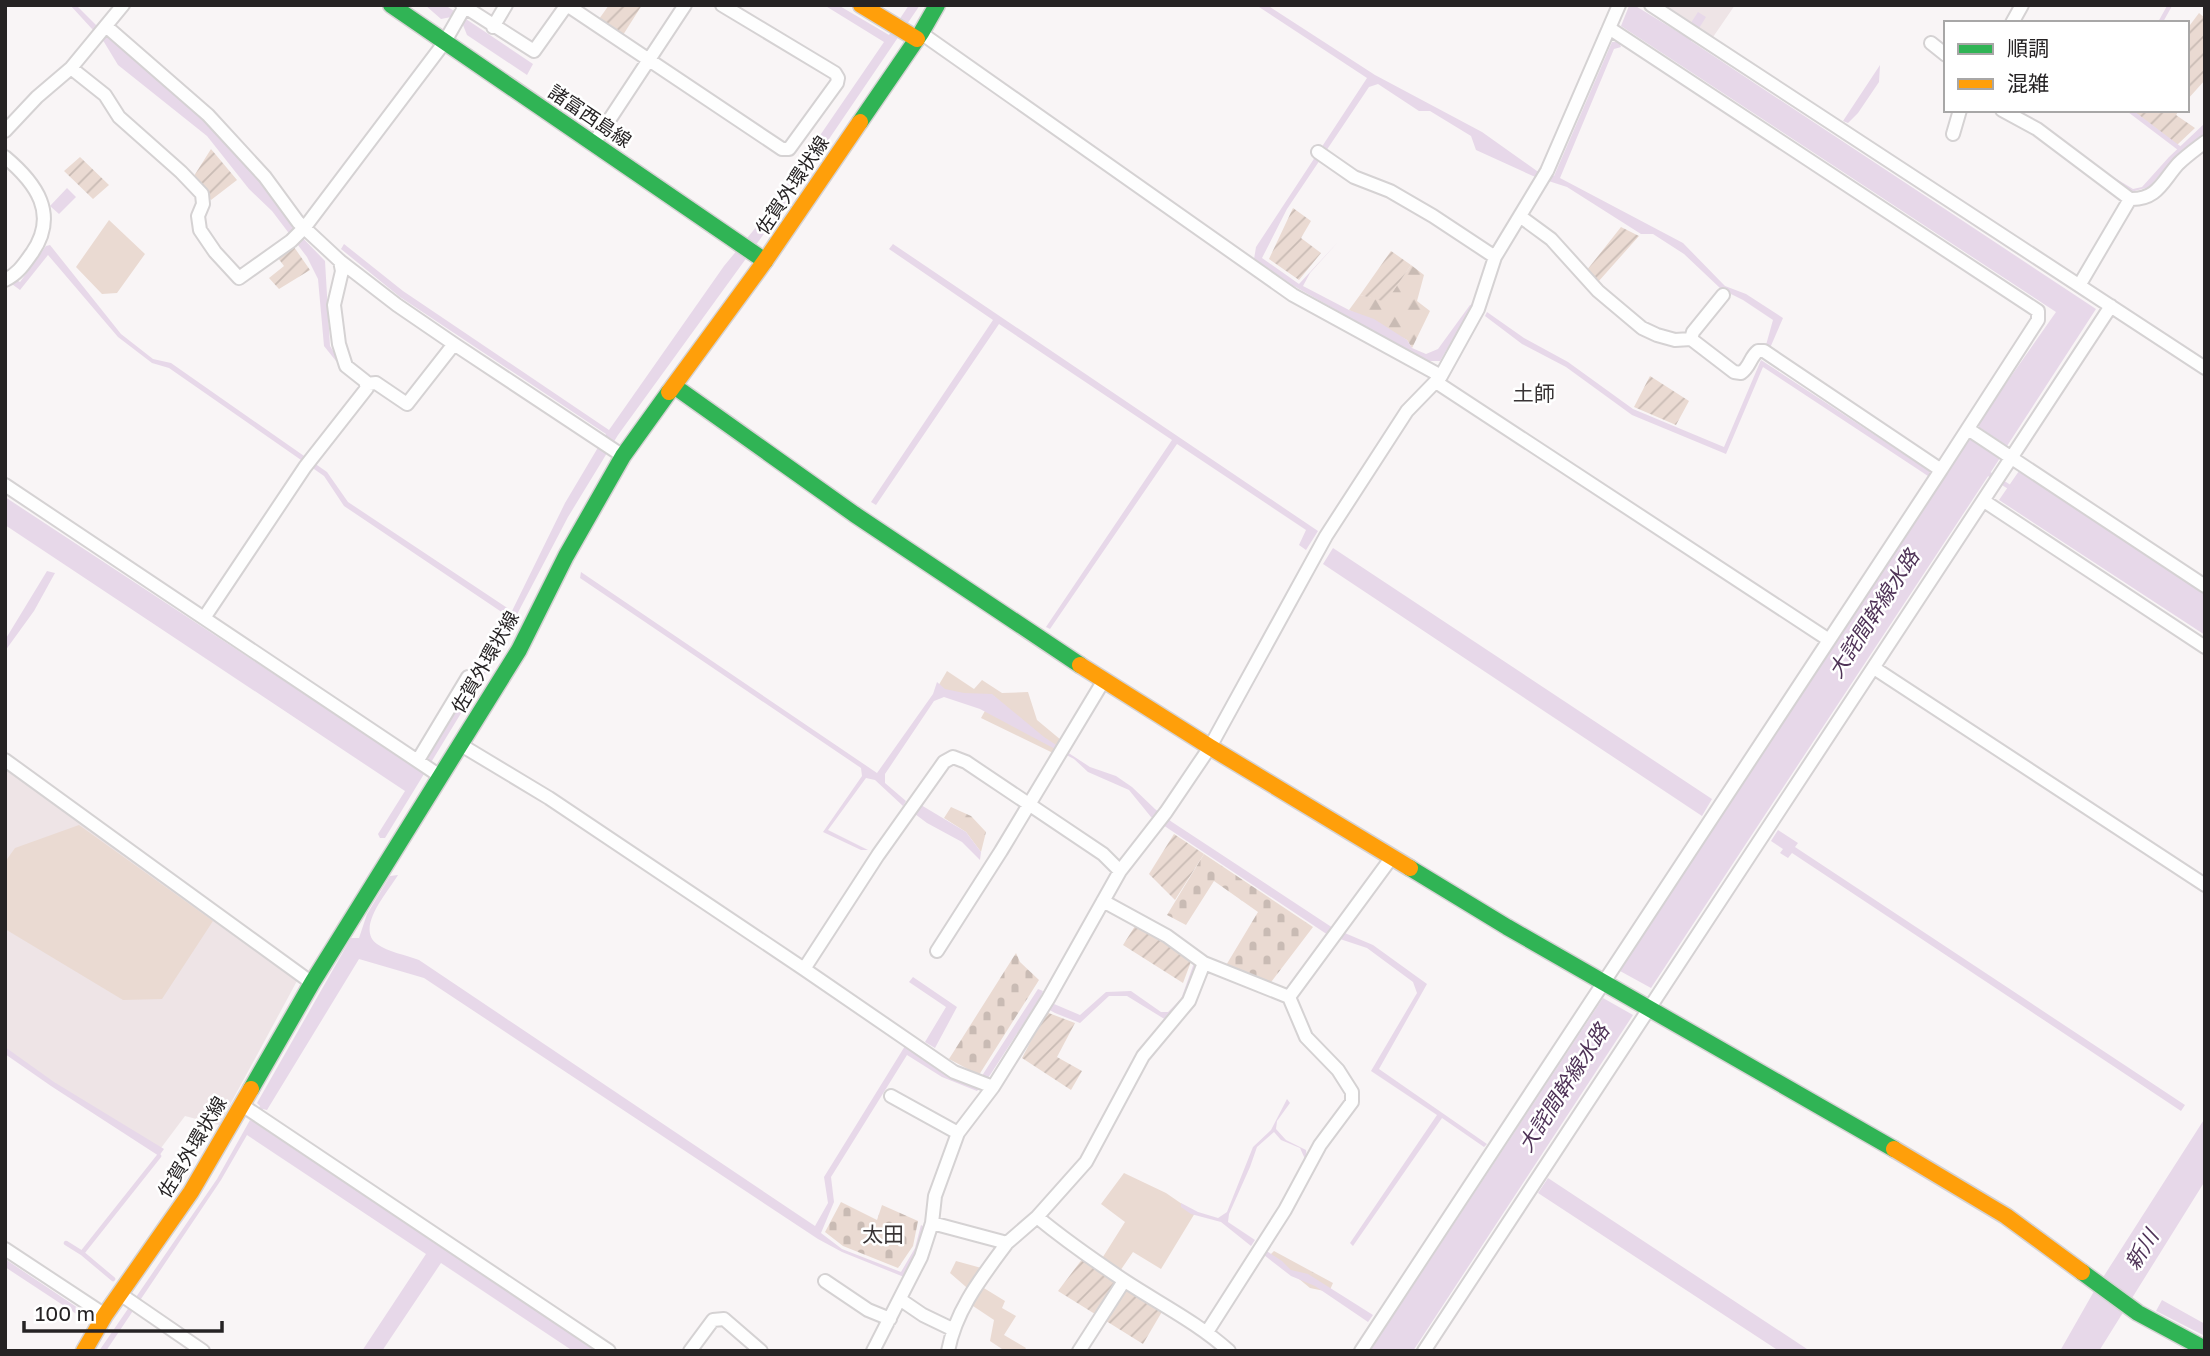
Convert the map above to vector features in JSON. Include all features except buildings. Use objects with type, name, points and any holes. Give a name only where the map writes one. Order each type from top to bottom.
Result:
[{"type":"main road","name":"諸富西島線","points":[[391,5],[760,258]]},
{"type":"main road","points":[[861,5],[915,35]]},
{"type":"main road","name":"佐賀外環状線","points":[[84,1351],[106,1315],[130,1300],[191,1192],[252,1112],[313,983],[427,766],[461,745],[519,650],[617,452],[674,387],[760,258],[937,5]]},
{"type":"main road","points":[[674,387],[865,522],[1019,626],[1210,747],[1507,927],[1868,1133],[2006,1216],[2138,1313],[2205,1349]]},
{"type":"street","points":[[5,131],[37,97],[71,68],[123,5]]},
{"type":"street","points":[[494,27],[506,5]]},
{"type":"street","points":[[594,143],[685,5]]},
{"type":"street","points":[[71,68],[105,95],[119,117],[202,194],[203,204],[198,216],[200,230],[215,252],[239,278],[299,233],[444,43],[463,7],[534,51],[567,6],[782,149],[789,149],[838,78],[722,5]]},
{"type":"street","points":[[873,1351],[921,1257],[932,1223],[935,1196],[958,1133],[985,1084],[1044,1004],[1120,871],[1129,863],[1210,747],[1326,536],[1406,411],[1438,379],[1478,309],[1494,257],[1544,176],[1619,5]]},
{"type":"street","points":[[1651,5],[2205,368]]},
{"type":"street","points":[[2013,21],[2022,5]]},
{"type":"street","points":[[1361,1351],[1611,985],[1829,640],[2038,320],[2038,311],[1609,28]]},
{"type":"street","points":[[103,32],[208,115],[265,177],[298,222],[299,233]]},
{"type":"street","points":[[915,35],[1293,295],[1438,379],[1829,640]]},
{"type":"street","points":[[1931,43],[1944,53]]},
{"type":"street","points":[[1953,134],[1959,112]]},
{"type":"street","points":[[2006,112],[2037,129],[2130,199],[2144,199],[2155,193],[2180,162],[2205,142]]},
{"type":"street","points":[[1321,154],[1354,177],[1390,191],[1433,216],[1494,257]]},
{"type":"street","points":[[5,157],[22,171],[44,207],[43,226],[36,246],[10,278]]},
{"type":"street","points":[[2080,284],[2130,199]]},
{"type":"street","points":[[1521,216],[1550,239],[1598,291],[1642,327],[1675,340],[1691,339],[1734,372],[1741,373],[1748,368],[1754,354],[1764,351],[1941,470]]},
{"type":"street","points":[[299,233],[397,305],[617,452]]},
{"type":"street","points":[[204,618],[308,462],[367,388],[365,381],[346,366],[339,344],[334,305],[341,271],[340,261]]},
{"type":"street","points":[[1691,339],[1693,332],[1723,295]]},
{"type":"street","points":[[1424,1351],[2111,306]]},
{"type":"street","points":[[366,384],[376,383],[407,404],[454,344]]},
{"type":"street","points":[[1968,429],[2205,586]]},
{"type":"street","points":[[5,485],[427,766],[468,677]]},
{"type":"street","points":[[1983,501],[2205,647]]},
{"type":"street","points":[[1874,668],[2205,885]]},
{"type":"street","points":[[937,951],[1104,680]]},
{"type":"street","points":[[461,745],[549,798],[954,1072],[985,1084]]},
{"type":"street","points":[[804,969],[878,855],[944,762],[953,757],[966,762],[1103,853],[1120,871]]},
{"type":"street","points":[[5,760],[313,983]]},
{"type":"street","points":[[1289,998],[1392,857]]},
{"type":"street","points":[[1103,901],[1167,936],[1205,963],[1289,998],[1306,1037],[1338,1070],[1352,1092],[1352,1102],[1320,1145],[1285,1210],[1207,1332]]},
{"type":"street","points":[[948,1351],[952,1329],[978,1282],[1007,1243],[1037,1217],[1087,1162],[1143,1056],[1189,1001],[1205,963]]},
{"type":"street","points":[[891,1096],[958,1133]]},
{"type":"street","points":[[252,1112],[609,1351]]},
{"type":"street","points":[[1037,1217],[1124,1281],[1207,1332],[1230,1351]]},
{"type":"street","points":[[932,1223],[1007,1243]]},
{"type":"street","points":[[5,1249],[106,1315]]},
{"type":"street","points":[[825,1281],[868,1310],[890,1319]]},
{"type":"street","points":[[1079,1351],[1124,1281]]},
{"type":"street","points":[[130,1300],[203,1351]]},
{"type":"street","points":[[901,1300],[923,1315],[952,1329]]},
{"type":"street","points":[[691,1351],[713,1320],[724,1319],[761,1351]]},
{"type":"shaded area","points":[[1661,5],[1735,5],[1711,40]]},
{"type":"shaded area","points":[[5,769],[297,981],[219,1125],[185,1116],[158,1152],[5,1050]]},
{"type":"green space","points":[[609,5],[642,5],[623,35],[599,19]]},
{"type":"green space","points":[[2199,13],[2205,18],[2205,80],[2189,98],[2189,26]]},
{"type":"green space","points":[[2135,112],[2178,112],[2176,115],[2195,128],[2177,145]]},
{"type":"green space","points":[[211,149],[237,180],[211,200],[194,176]]},
{"type":"green space","points":[[80,157],[109,185],[93,199],[64,171]]},
{"type":"green space","points":[[1293,208],[1311,221],[1301,238],[1321,253],[1299,280],[1269,259]]},
{"type":"green space","points":[[109,220],[145,254],[117,293],[102,294],[76,267]]},
{"type":"green space","points":[[1621,227],[1639,236],[1598,282],[1587,270]]},
{"type":"green space","points":[[294,247],[310,270],[279,289],[269,278],[284,266],[278,258]]},
{"type":"green space","points":[[1391,251],[1411,265],[1386,302],[1360,295]]},
{"type":"green space","points":[[1411,265],[1424,275],[1417,301],[1430,311],[1412,348],[1407,340],[1349,310],[1360,295],[1386,301]]},
{"type":"green space","points":[[1650,376],[1689,401],[1676,425],[1634,407]]},
{"type":"green space","points":[[947,671],[974,689],[982,680],[1002,693],[1028,692],[1037,720],[1061,740],[1053,753],[981,718],[986,709],[937,688]]},
{"type":"green space","points":[[951,807],[971,816],[986,832],[981,852],[966,832],[944,818]]},
{"type":"green space","points":[[79,825],[213,921],[162,999],[123,1000],[5,929],[5,862],[15,848]]},
{"type":"green space","points":[[1174,834],[1204,854],[1175,900],[1149,874]]},
{"type":"green space","points":[[1204,854],[1313,927],[1268,986],[1225,967],[1258,912],[1214,881],[1186,925],[1167,915]]},
{"type":"green space","points":[[1137,923],[1192,959],[1183,983],[1123,945]]},
{"type":"green space","points":[[1016,953],[1020,962],[1039,980],[979,1075],[949,1059]]},
{"type":"green space","points":[[1046,1012],[1075,1023],[1057,1057],[1082,1071],[1071,1090],[1022,1058]]},
{"type":"green space","points":[[1124,1173],[1166,1193],[1195,1213],[1161,1269],[1133,1252],[1120,1271],[1101,1260],[1125,1222],[1101,1204]]},
{"type":"green space","points":[[841,1202],[877,1220],[882,1205],[918,1221],[913,1246],[898,1268],[843,1246],[825,1232]]},
{"type":"green space","points":[[1274,1251],[1333,1283],[1329,1292],[1310,1288],[1270,1255]]},
{"type":"green space","points":[[1083,1258],[1163,1310],[1143,1344],[1058,1291]]},
{"type":"green space","points":[[956,1261],[985,1269],[974,1282],[1005,1301],[1002,1308],[1016,1316],[1004,1335],[1026,1348],[1024,1351],[1005,1351],[990,1341],[994,1320],[970,1304],[973,1293],[950,1273]]},
{"type":"water","points":[[70,5],[76,5],[108,37],[191,107],[260,179],[295,230],[325,261],[330,346],[338,359],[336,361],[324,346],[318,279],[307,257],[272,211],[249,189],[207,136],[118,65],[104,42]]},
{"type":"water","points":[[425,5],[445,5],[533,64],[527,75],[467,35],[463,25],[451,17],[441,19]]},
{"type":"water","points":[[824,5],[838,5],[889,35],[909,5],[920,5],[774,220],[618,435],[568,517],[491,664],[385,838],[380,838],[378,834],[405,791],[5,525],[5,497],[418,769],[487,661],[509,617],[344,506],[324,476],[169,368],[152,363],[118,337],[48,255],[20,290],[5,279],[5,273],[20,282],[46,246],[50,245],[121,334],[153,359],[171,363],[327,472],[348,502],[512,611],[565,503],[606,434],[400,297],[341,249],[344,244],[403,291],[609,430],[724,266],[762,220],[884,42]]},
{"type":"water","points":[[1256,5],[1267,5],[1375,75],[1482,132],[1537,171],[1554,176],[1612,42],[1619,42],[1621,47],[1614,49],[1560,178],[1683,243],[1725,286],[1746,294],[1783,318],[1770,348],[1766,345],[1773,320],[1721,289],[1684,254],[1653,234],[1641,234],[1567,187],[1533,176],[1476,150],[1471,136],[1430,111],[1419,111],[1378,84],[1369,87],[1287,209],[1262,258],[1299,284],[1338,242],[1310,273],[1303,286],[1349,310],[1374,319],[1407,340],[1412,348],[1426,354],[1438,349],[1470,305],[1474,304],[1440,361],[1426,361],[1294,286],[1254,259],[1256,247],[1367,78]]},
{"type":"water","points":[[1634,5],[1683,35],[1698,12],[1706,17],[1691,41],[2096,309],[2007,446],[1979,427],[1979,422],[2056,312],[1621,26],[1629,6]]},
{"type":"water","points":[[1880,65],[1879,82],[1858,113],[1848,123],[1843,121]]},
{"type":"water","points":[[2205,123],[2205,133],[2179,153],[2149,187],[2131,192],[2087,161],[2133,189],[2142,187]]},
{"type":"water","points":[[67,188],[76,197],[59,214],[50,206]]},
{"type":"water","points":[[893,244],[1318,531],[1306,550],[1299,545],[1306,530],[1177,444],[1050,629],[1046,627],[1172,440],[999,324],[876,505],[871,502],[993,320],[889,249]]},
{"type":"water","points":[[1487,312],[1524,338],[1568,362],[1633,409],[1724,447],[1761,360],[1931,472],[1928,476],[1763,367],[1726,454],[1632,415],[1566,367],[1522,344],[1485,316]]},
{"type":"water","name":"大詫間幹線水路","points":[[1969,437],[2000,458],[1651,988],[1620,971]]},
{"type":"water","points":[[2019,471],[2205,594],[2205,635],[1999,500]]},
{"type":"water","points":[[1333,548],[1712,799],[1702,816],[1323,564]]},
{"type":"water","points":[[47,571],[55,573],[34,611],[5,651],[5,640]]},
{"type":"water","points":[[581,572],[877,773],[933,694],[937,682],[945,689],[992,694],[1044,737],[1090,767],[1116,776],[1172,822],[1333,928],[1373,945],[1427,984],[1379,1069],[1487,1144],[1484,1147],[1442,1118],[1353,1246],[1350,1243],[1437,1115],[1371,1071],[1417,993],[1413,982],[1367,948],[1328,935],[1151,817],[1129,790],[1088,772],[1074,759],[980,709],[944,697],[934,701],[885,774],[885,783],[906,801],[903,806],[875,780],[866,778],[828,830],[868,850],[861,850],[823,832],[862,776],[861,768],[580,578]]},
{"type":"water","points":[[921,805],[966,832],[981,852],[980,860],[962,842],[915,814]]},
{"type":"water","points":[[1778,830],[1798,843],[1795,847],[2185,1105],[2181,1111],[1792,853],[1788,858],[1780,853],[1783,849],[1771,841]]},
{"type":"water","points":[[398,875],[371,920],[371,937],[377,944],[419,960],[815,1226],[828,1203],[824,1177],[905,1046],[945,1073],[976,1085],[1038,989],[1043,991],[1040,998],[1080,1015],[1106,992],[1131,991],[1161,1012],[1168,1012],[1181,999],[1194,963],[1198,965],[1184,1001],[1166,1020],[1127,996],[1109,996],[1080,1023],[1037,1003],[977,1091],[942,1077],[907,1055],[831,1177],[834,1202],[821,1233],[842,1249],[901,1272],[915,1248],[921,1225],[924,1227],[916,1252],[904,1277],[842,1252],[818,1239],[424,978],[359,959],[267,1110],[263,1109],[255,1123],[597,1351],[573,1351],[441,1263],[382,1351],[362,1351],[426,1254],[247,1135],[221,1180],[106,1351],[99,1351],[217,1179],[250,1120],[252,1121],[260,1106],[257,1103],[351,938],[359,938],[367,914],[390,876]]},
{"type":"water","points":[[913,977],[957,1007],[935,1048],[925,1042],[946,1007],[909,982]]},
{"type":"water","name":"大詫間幹線水路","points":[[1603,998],[1633,1015],[1413,1351],[1370,1351]]},
{"type":"water","points":[[5,1047],[54,1082],[164,1149],[159,1156],[5,1054]]},
{"type":"water","points":[[1287,1099],[1290,1103],[1277,1121],[1276,1129],[1286,1140],[1306,1150],[1307,1157],[1305,1159],[1300,1148],[1281,1140],[1274,1132],[1257,1147],[1228,1222],[1255,1240],[1251,1246],[1221,1222],[1191,1214],[1181,1207],[1181,1203],[1218,1218],[1227,1212],[1253,1147],[1271,1130]]},
{"type":"water","name":"新川","points":[[2205,1118],[2205,1181],[2099,1351],[2060,1351],[2093,1293]]},
{"type":"water","points":[[1548,1178],[1810,1351],[1779,1351],[1538,1193]]},
{"type":"water","points":[[1265,1250],[1291,1270],[1308,1274],[1373,1315],[1368,1322],[1315,1286],[1291,1276],[1264,1255]]},
{"type":"water","points":[[5,1259],[84,1312],[81,1317],[5,1267]]},
{"type":"water","points":[[2162,1300],[2205,1324],[2205,1336],[2156,1311]]},
{"type":"waterway","points":[[2161,21],[2170,5]]},
{"type":"waterway","points":[[2132,112],[2179,148]]},
{"type":"waterway","points":[[1986,472],[2011,488]]},
{"type":"waterway","points":[[66,1243],[82,1253],[159,1156]]},
{"type":"waterway","points":[[82,1253],[113,1279]]},
{"type":"traffic: fast","points":[[391,5],[765,261]]},
{"type":"traffic: fast","points":[[860,122],[937,5]]},
{"type":"traffic: fast","points":[[674,386],[854,514],[1080,665]]},
{"type":"traffic: fast","points":[[251,1089],[312,983],[519,650],[566,556],[623,456],[669,392]]},
{"type":"traffic: fast","points":[[1410,868],[1507,927],[1894,1149]]},
{"type":"traffic: fast","points":[[2082,1272],[2138,1313],[2205,1349]]},
{"type":"traffic: slow","points":[[861,5],[917,39]]},
{"type":"traffic: slow","points":[[669,392],[765,261],[860,122]]},
{"type":"traffic: slow","points":[[1080,665],[1410,868]]},
{"type":"traffic: slow","points":[[84,1351],[105,1315],[191,1192],[251,1089]]},
{"type":"traffic: slow","points":[[1894,1149],[2006,1216],[2082,1272]]},
{"type":"district","name":"土師","points":[[1534,394]]},
{"type":"district","name":"太田","points":[[883,1235]]}]
